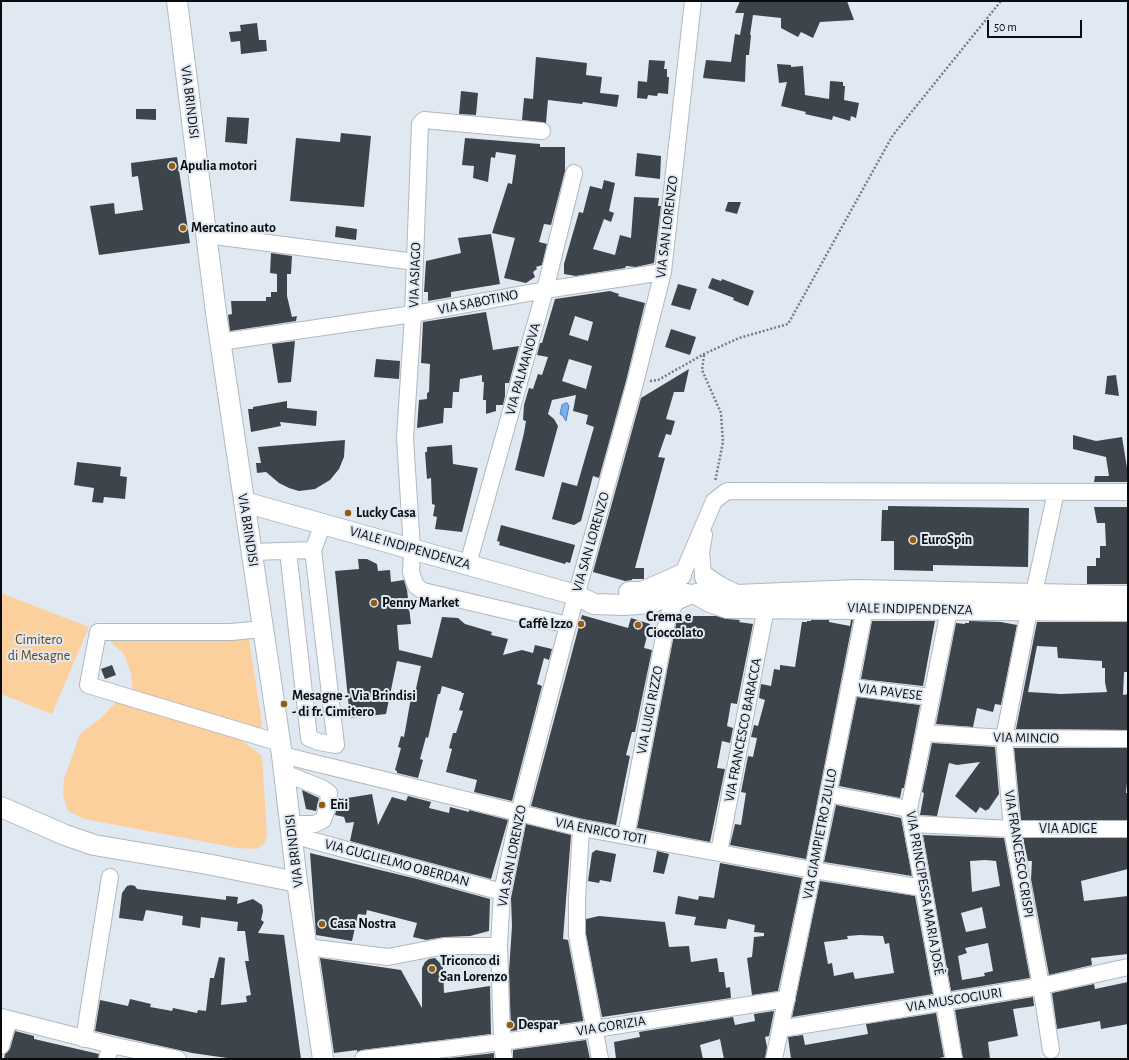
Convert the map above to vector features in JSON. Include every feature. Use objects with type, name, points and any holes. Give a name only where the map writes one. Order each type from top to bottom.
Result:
[{"type":"main road","name":"VIA BRINDISI","points":[[178,1],[220,342],[282,757],[297,882],[322,1059]]},
{"type":"main road","name":"VIALE INDIPENDENZA","points":[[244,502],[576,594],[594,604],[650,603],[669,596],[692,594],[727,608],[949,610],[1031,602],[1128,596]]},
{"type":"main road","name":"VIALE INDIPENDENZA","points":[[576,594],[594,590],[642,592],[693,574],[736,595],[856,590],[1031,602],[1128,611]]},
{"type":"main road","points":[[692,594],[681,588],[679,583],[693,574]]},
{"type":"main road","points":[[1,807],[65,835],[94,845],[207,864],[297,882]]},
{"type":"street","name":"VIA SAN LORENZO","points":[[504,1059],[502,1042],[499,946],[502,892],[519,813],[576,594],[635,383],[663,272],[693,1]]},
{"type":"street","name":"VIA ASIAGO","points":[[542,131],[424,120],[420,124],[413,314],[405,438],[412,549],[411,572],[416,586],[423,591],[568,625]]},
{"type":"street","name":"VIA PALMANOVA","points":[[468,564],[545,290],[574,173]]},
{"type":"street","points":[[206,236],[415,262]]},
{"type":"street","name":"VIA SABOTINO","points":[[220,342],[413,314],[545,290],[663,272]]},
{"type":"street","points":[[693,574],[708,513],[714,501],[727,491],[1128,492]]},
{"type":"street","name":"VIA FRANCESCO CRISPI","points":[[1051,1050],[1041,986],[1012,829],[1004,738],[1031,602],[1056,492]]},
{"type":"street","points":[[323,524],[313,550],[338,769]]},
{"type":"street","points":[[252,552],[313,550]]},
{"type":"street","points":[[288,551],[309,738],[319,742],[336,745]]},
{"type":"street","name":"VIA LUIGI RIZZO","points":[[626,836],[668,616],[676,602],[692,594]]},
{"type":"street","name":"VIA FRANCESCO BARACCA","points":[[719,852],[766,608]]},
{"type":"street","name":"VIA GIAMPIETRO ZULLO","points":[[774,1059],[865,609]]},
{"type":"street","name":"VIA PRINCIPESSA MARIA JOSÈ","points":[[949,610],[909,809],[913,824],[954,1059]]},
{"type":"street","points":[[263,630],[231,632],[98,632],[88,685],[282,757],[329,793],[328,806],[323,820],[315,824],[291,829]]},
{"type":"street","name":"VIA PAVESE","points":[[850,687],[931,697]]},
{"type":"street","name":"VIA MINCIO","points":[[925,733],[1004,738],[1128,739]]},
{"type":"street","name":"VIA ENRICO TOTI","points":[[282,757],[338,769],[581,828],[813,870],[923,888]]},
{"type":"street","points":[[828,794],[909,809]]},
{"type":"street","name":"VIA ADIGE","points":[[913,824],[1012,829],[1128,829]]},
{"type":"street","points":[[581,828],[577,901],[577,935],[600,1059]]},
{"type":"street","name":"VIA GUGLIELMO OBERDAN","points":[[291,829],[502,892]]},
{"type":"street","points":[[84,1039],[110,877]]},
{"type":"street","points":[[307,947],[388,957],[446,946],[499,946]]},
{"type":"street","name":"VIA MUSCOGIURI","points":[[780,1029],[1041,986],[1128,967]]},
{"type":"street","name":"VIA GORIZIA","points":[[363,1059],[595,1029],[787,999]]},
{"type":"street","points":[[1,1046],[5,1018],[84,1039],[109,1052],[178,1059]]},
{"type":"path","points":[[635,383],[658,380],[704,354],[739,338],[788,324],[893,135],[1001,1]]},
{"type":"path","points":[[704,354],[702,370],[721,413],[723,442],[715,482],[721,496]]},
{"type":"green space","name":"Cimitero di Mesagne","points":[[1,593],[89,627],[52,714],[1,694]]},
{"type":"green space","points":[[240,636],[249,639],[262,724],[261,730],[133,691],[131,674],[124,654],[108,639]]},
{"type":"green space","points":[[116,702],[236,736],[262,756],[267,834],[265,843],[257,849],[237,848],[85,819],[68,811],[63,796],[64,779],[80,734],[101,718]]},
{"type":"water","points":[[567,403],[569,406],[566,421],[560,414],[562,405]]},
{"type":"building","points":[[740,1],[847,1],[854,20],[820,22],[813,38],[801,32],[798,37],[781,28],[781,18],[753,15],[749,55],[746,55],[745,82],[703,78],[706,60],[731,62],[735,34],[740,35],[744,13],[735,13]]},
{"type":"building","points":[[257,23],[259,40],[266,40],[267,51],[241,54],[240,41],[231,42],[229,32],[241,31],[240,25]]},
{"type":"building","points":[[536,57],[587,63],[586,75],[602,77],[600,93],[619,95],[617,107],[583,102],[582,104],[548,100],[546,123],[522,120],[524,98],[533,99]]},
{"type":"building","points":[[649,60],[665,61],[664,69],[667,69],[667,77],[669,77],[668,94],[658,93],[657,96],[648,95],[647,99],[637,98],[638,81],[647,82]]},
{"type":"building","points":[[777,64],[791,65],[791,67],[803,66],[805,95],[829,99],[830,81],[843,82],[843,86],[845,86],[844,100],[859,103],[856,118],[851,116],[850,121],[833,116],[832,120],[805,114],[806,112],[781,106],[787,82],[779,83]]},
{"type":"building","points":[[461,91],[478,93],[476,115],[459,114]]},
{"type":"building","points":[[136,109],[156,109],[156,120],[136,119]]},
{"type":"building","points":[[227,117],[249,118],[247,144],[225,142]]},
{"type":"building","points":[[341,133],[371,136],[364,207],[290,201],[296,138],[340,142]]},
{"type":"building","points":[[465,138],[540,144],[540,147],[565,147],[565,171],[551,225],[544,224],[539,242],[547,244],[542,265],[536,267],[537,269],[533,272],[535,277],[526,283],[504,278],[515,238],[492,233],[508,183],[512,184],[516,155],[496,152],[495,158],[491,157],[488,182],[473,178],[474,166],[462,165]]},
{"type":"building","points":[[637,153],[661,156],[660,179],[635,176]]},
{"type":"building","points":[[177,157],[190,243],[99,255],[90,206],[114,203],[115,214],[143,210],[138,176],[132,177],[131,163]]},
{"type":"building","points":[[604,180],[615,183],[609,211],[614,213],[611,222],[604,219],[593,249],[615,255],[620,235],[631,238],[634,197],[659,198],[658,206],[661,206],[654,263],[636,267],[626,266],[625,268],[576,276],[564,274],[564,264],[579,212],[583,213],[590,186],[602,189]]},
{"type":"building","points":[[728,202],[741,202],[737,214],[725,211]]},
{"type":"building","points":[[336,226],[357,229],[356,240],[335,237]]},
{"type":"building","points":[[491,234],[500,284],[451,292],[451,297],[428,301],[428,292],[424,292],[426,261],[461,253],[458,238]]},
{"type":"building","points":[[271,253],[292,256],[291,274],[287,274],[287,296],[292,317],[297,316],[296,321],[230,331],[228,315],[232,314],[231,301],[266,301],[266,297],[271,297],[271,292],[277,292],[277,274],[270,273]]},
{"type":"building","points":[[712,278],[721,281],[722,279],[754,291],[748,306],[733,300],[734,298],[708,288]]},
{"type":"building","points":[[678,284],[697,289],[690,310],[671,305]]},
{"type":"building","points":[[610,291],[619,294],[618,296],[645,303],[626,381],[599,478],[593,476],[581,521],[574,525],[552,519],[562,482],[577,486],[594,427],[586,424],[588,415],[573,411],[576,395],[552,400],[548,414],[554,419],[558,426],[544,477],[515,470],[526,421],[523,420],[524,405],[529,388],[533,389],[538,374],[542,375],[548,357],[537,355],[555,299]],"holes":[[[575,316],[593,322],[588,341],[569,335]],[[569,359],[592,366],[586,389],[562,381]]]},
{"type":"building","points":[[486,312],[493,350],[519,346],[509,383],[505,383],[503,405],[496,405],[496,411],[486,414],[486,400],[483,400],[484,382],[482,382],[482,375],[460,379],[459,392],[453,392],[452,408],[444,408],[443,423],[417,428],[419,400],[427,399],[427,393],[429,392],[430,364],[421,363],[423,322]]},
{"type":"building","points":[[671,329],[696,337],[690,355],[665,347]]},
{"type":"building","points":[[295,341],[291,382],[278,383],[272,344]]},
{"type":"building","points":[[376,359],[400,361],[399,379],[374,377]]},
{"type":"building","points":[[689,369],[684,392],[674,392],[666,419],[675,421],[671,435],[666,434],[658,457],[665,458],[635,568],[644,568],[644,579],[632,579],[625,581],[593,572],[641,398]]},
{"type":"building","points":[[1116,375],[1119,396],[1105,394],[1107,376]]},
{"type":"building","points":[[287,401],[287,408],[317,411],[316,426],[280,422],[281,426],[251,432],[248,409]]},
{"type":"building","points":[[1073,435],[1096,441],[1122,437],[1128,482],[1094,482],[1095,476],[1109,476],[1106,457],[1073,449]]},
{"type":"building","points":[[345,440],[344,457],[339,469],[330,480],[315,489],[299,491],[279,483],[266,472],[257,473],[256,463],[261,463],[258,447]]},
{"type":"building","points":[[452,445],[453,464],[478,468],[462,532],[435,529],[437,517],[433,516],[435,505],[432,504],[431,478],[427,479],[425,452],[427,452],[427,447]]},
{"type":"building","points":[[77,462],[121,467],[120,476],[127,477],[125,499],[104,497],[103,503],[92,502],[94,488],[74,485]]},
{"type":"building","points":[[888,506],[1029,508],[1028,567],[933,565],[933,571],[894,570],[894,541],[881,541],[882,510],[888,510]]},
{"type":"building","points":[[1094,507],[1128,507],[1128,584],[1087,584],[1087,566],[1096,566],[1096,558],[1100,558],[1100,546],[1106,546],[1105,523],[1097,523]]},
{"type":"building","points":[[501,525],[575,545],[570,563],[566,562],[565,564],[499,545],[500,542],[497,541]]},
{"type":"building","points":[[358,559],[367,559],[377,564],[378,571],[390,570],[391,582],[404,580],[407,590],[411,624],[397,625],[399,650],[432,658],[442,617],[458,618],[465,624],[492,632],[491,635],[508,639],[503,655],[522,650],[533,653],[535,645],[552,649],[549,660],[544,658],[537,684],[542,686],[512,801],[474,792],[477,780],[446,772],[452,749],[449,748],[453,733],[456,733],[463,711],[459,710],[464,693],[442,686],[440,694],[438,694],[428,738],[426,737],[420,759],[423,760],[418,778],[397,773],[395,770],[401,748],[398,747],[401,736],[404,737],[412,692],[415,693],[421,666],[397,661],[386,714],[350,718],[335,571],[359,569]]},
{"type":"building","points":[[582,615],[628,628],[631,618],[650,624],[644,648],[652,650],[635,732],[632,732],[626,755],[630,756],[616,825],[583,819],[531,806]]},
{"type":"building","points":[[679,616],[716,616],[753,624],[737,704],[731,703],[727,726],[733,728],[730,743],[722,741],[717,768],[725,769],[710,842],[637,828],[677,619]]},
{"type":"building","points":[[811,620],[829,620],[829,622],[850,626],[851,620],[853,620],[806,859],[730,845],[735,824],[741,825],[746,793],[741,792],[748,756],[753,757],[757,738],[751,737],[754,725],[758,726],[765,700],[759,698],[761,684],[771,686],[774,669],[780,670],[780,665],[795,667],[802,622]]},
{"type":"building","points":[[872,621],[935,621],[923,686],[861,679]]},
{"type":"building","points":[[969,621],[1001,622],[1017,625],[1001,705],[995,704],[993,712],[977,708],[973,727],[936,724],[956,623],[965,624],[969,623]]},
{"type":"building","points":[[1037,622],[1128,622],[1128,672],[1124,672],[1123,695],[1128,694],[1128,730],[1016,729]],"holes":[[[1037,646],[1057,647],[1058,658],[1102,661],[1102,668],[1105,668],[1107,692],[1061,694],[1028,692]]]},
{"type":"building","points":[[112,665],[116,675],[105,679],[101,669]]},
{"type":"building","points":[[857,697],[920,705],[904,788],[902,788],[900,798],[839,786]]},
{"type":"building","points":[[932,743],[995,747],[999,794],[988,810],[987,809],[986,811],[980,807],[976,813],[955,796],[980,762],[957,765],[949,763],[937,816],[920,815],[924,793],[922,792]]},
{"type":"building","points":[[1014,748],[1128,748],[1126,793],[1128,793],[1128,820],[1021,820]]},
{"type":"building","points":[[302,790],[319,798],[316,811],[306,809]]},
{"type":"building","points":[[372,794],[378,825],[392,797],[406,801],[408,796],[431,802],[429,808],[449,813],[450,807],[469,812],[469,810],[508,820],[491,879],[350,841],[354,822],[346,823],[344,817],[335,815],[338,798],[341,799]]},
{"type":"building","points":[[836,805],[901,818],[912,876],[824,862]]},
{"type":"building","points":[[526,824],[571,835],[563,939],[568,940],[583,1021],[511,1031],[509,971],[512,926],[511,898]]},
{"type":"building","points":[[923,835],[1004,838],[1030,978],[951,991]],"holes":[[[970,861],[996,861],[1000,886],[972,892]],[[982,907],[986,928],[966,932],[961,913]],[[988,943],[993,971],[984,973],[985,976],[962,980],[958,956],[967,953],[965,948]]]},
{"type":"building","points":[[1023,838],[1128,838],[1128,869],[1081,881],[1084,901],[1128,896],[1128,954],[1091,958],[1092,965],[1049,975],[1031,879],[1032,861],[1028,861]]},
{"type":"building","points":[[596,850],[616,854],[611,882],[600,880],[599,883],[588,881],[592,853]]},
{"type":"building","points":[[657,851],[669,854],[664,874],[653,872]]},
{"type":"building","points":[[310,853],[417,879],[490,899],[489,931],[470,936],[445,937],[426,940],[413,937],[417,923],[367,910],[366,915],[358,914],[352,941],[316,935]]},
{"type":"building","points":[[720,863],[802,878],[778,991],[752,995],[747,958],[752,957],[754,937],[764,936],[764,933],[754,932],[755,925],[728,919],[726,929],[694,925],[696,917],[675,914],[678,896],[698,900],[699,896],[714,898]]},
{"type":"building","points":[[820,881],[915,896],[933,994],[792,1017]],"holes":[[[847,936],[883,936],[885,944],[889,943],[894,973],[855,979],[853,972],[834,976],[832,963],[828,964],[824,942],[848,939]]]},
{"type":"building","points":[[127,886],[135,886],[137,889],[226,900],[226,896],[238,897],[237,904],[253,899],[262,905],[263,911],[261,920],[264,922],[258,933],[284,935],[301,1059],[234,1059],[192,1053],[95,1031],[100,1000],[128,1006],[130,999],[151,1004],[150,1007],[172,1011],[173,1008],[197,1013],[198,1010],[206,1011],[210,978],[214,978],[219,957],[225,958],[221,1005],[247,1002],[246,996],[251,995],[245,961],[249,961],[245,931],[237,931],[238,922],[201,917],[200,928],[182,925],[183,916],[146,910],[143,921],[119,918],[122,893]]},
{"type":"building","points":[[599,916],[665,922],[669,947],[689,946],[691,962],[717,958],[719,972],[724,972],[726,988],[730,987],[731,998],[602,1017],[586,934],[586,919]]},
{"type":"building","points":[[320,958],[401,970],[422,1008],[422,968],[425,962],[429,959],[435,958],[443,968],[444,993],[490,986],[491,1034],[362,1050],[357,1052],[357,1050],[334,1053]]},
{"type":"building","points":[[1128,982],[1128,1024],[1101,1029],[1100,1021],[1057,1029],[1052,993],[1094,984],[1095,989]]},
{"type":"building","points":[[1033,997],[1034,1006],[1013,1009],[1018,1036],[988,1042],[990,1059],[963,1059],[955,1010]]},
{"type":"building","points":[[774,1011],[769,1036],[765,1037],[767,1047],[765,1059],[724,1059],[720,1039],[700,1045],[703,1059],[616,1059],[614,1042],[640,1037],[639,1032],[733,1017],[735,1025],[755,1021],[754,1014]]},
{"type":"building","points":[[936,1013],[944,1057],[935,1059],[791,1059],[788,1037],[803,1035],[805,1045],[868,1034],[866,1024]]},
{"type":"building","points":[[15,1031],[34,1036],[34,1039],[99,1054],[98,1059],[4,1059],[5,1054],[10,1049]]},
{"type":"building","points":[[586,1040],[590,1059],[513,1059],[513,1050]]},
{"type":"building","points":[[494,1053],[494,1059],[441,1059]]},
{"type":"place","name":"Apulia motori","points":[[172,166]]},
{"type":"place","name":"Mercatino auto","points":[[183,228]]},
{"type":"place","name":"Lucky Casa","points":[[348,513]]},
{"type":"place","name":"EuroSpin","points":[[913,540]]},
{"type":"place","name":"Penny Market","points":[[374,603]]},
{"type":"place","name":"Caffè Izzo","points":[[581,624]]},
{"type":"place","name":"Crema e Cioccolato","points":[[638,625]]},
{"type":"place","name":"Mesagne - Via Brindisi - di fr. Cimitero","points":[[284,704]]},
{"type":"place","name":"Eni","points":[[322,805]]},
{"type":"place","name":"Casa Nostra","points":[[322,924]]},
{"type":"place","name":"Triconco di San Lorenzo","points":[[432,969]]},
{"type":"place","name":"Despar","points":[[510,1025]]}]
